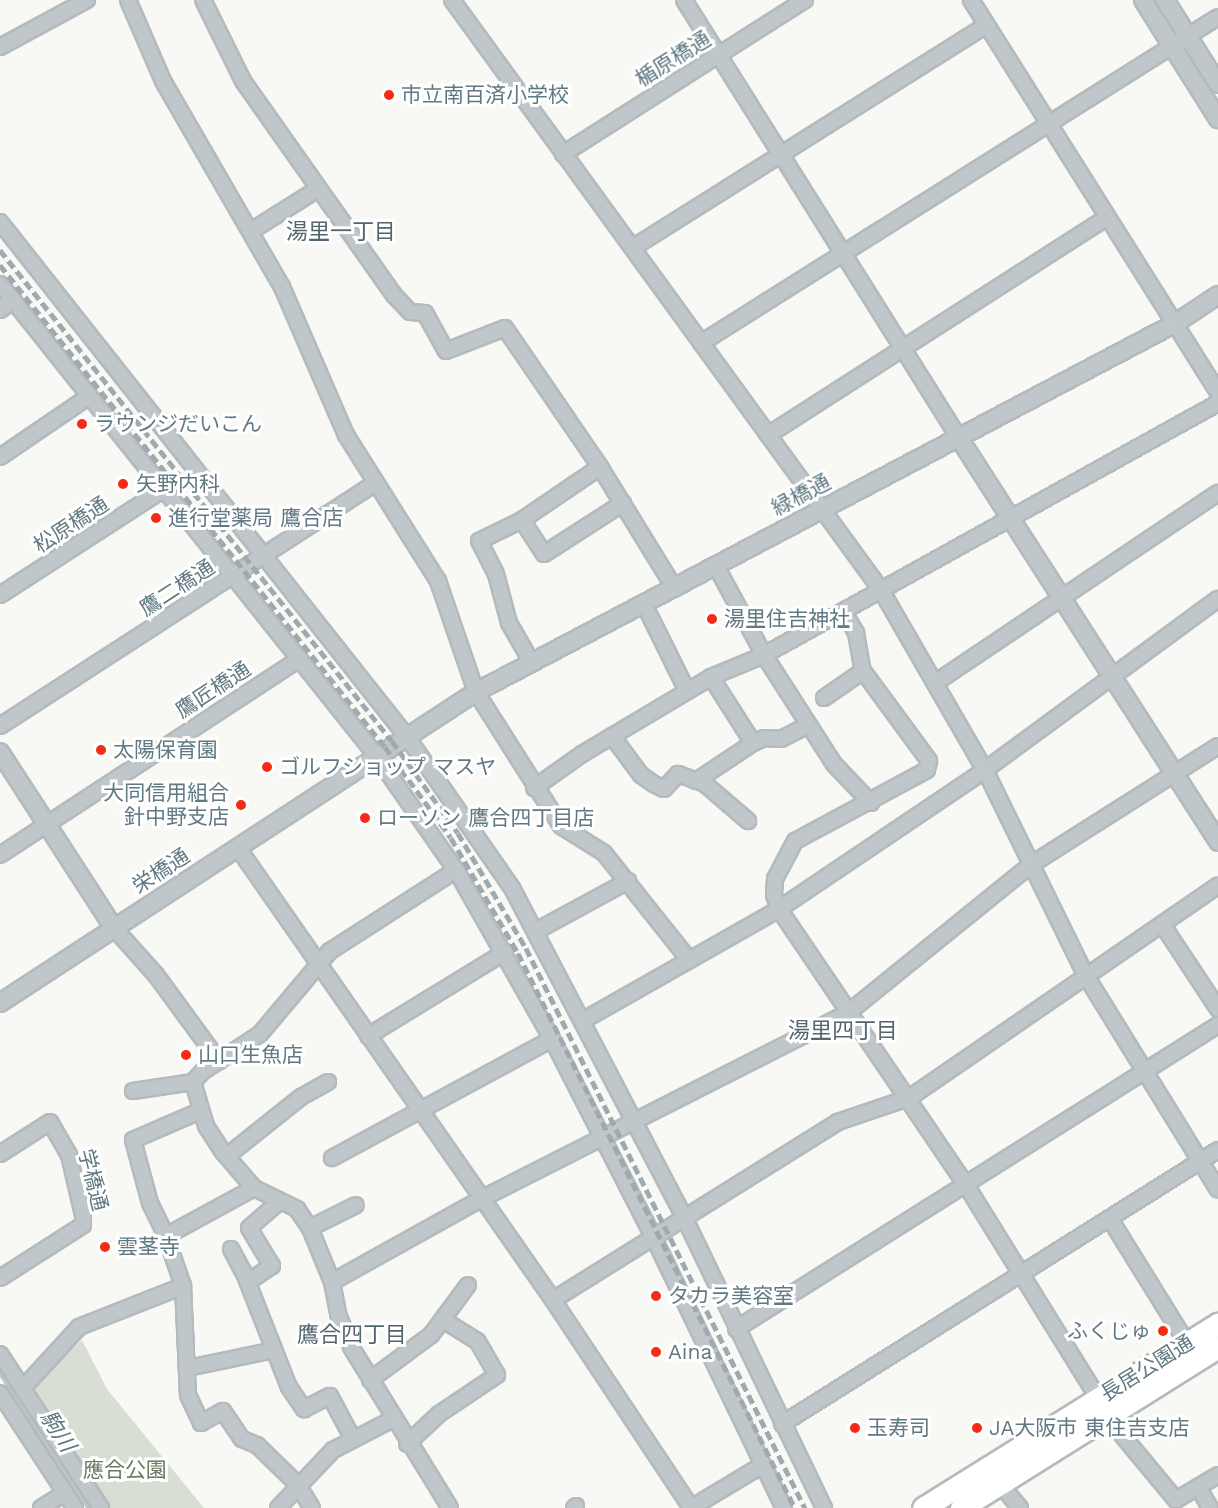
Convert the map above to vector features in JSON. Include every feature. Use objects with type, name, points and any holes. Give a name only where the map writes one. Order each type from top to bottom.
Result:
[{"type":"highway","name":"長居公園通","points":[[961,1508],[1000,1484],[1187,1343],[1218,1324]]},
{"type":"highway","name":"長居公園通","points":[[923,1508],[1218,1347]]},
{"type":"street","points":[[0,48],[87,0]]},
{"type":"street","points":[[128,0],[163,81],[282,287],[346,435],[438,581],[476,692],[534,788],[561,826],[604,853],[689,960]]},
{"type":"street","points":[[203,0],[226,54],[394,295],[410,312],[425,313],[446,351],[505,328],[600,467],[675,589]]},
{"type":"street","points":[[452,0],[563,154],[634,247],[881,590],[985,770],[1086,976],[1218,1190]]},
{"type":"street","points":[[684,0],[901,347],[1218,842]]},
{"type":"street","name":"楯原橋通","points":[[563,154],[805,0]]},
{"type":"street","points":[[971,0],[1218,392]]},
{"type":"street","points":[[1143,0],[1218,119]]},
{"type":"street","points":[[1165,0],[1218,84]]},
{"type":"street","points":[[701,343],[1218,17]]},
{"type":"street","points":[[634,247],[986,25]]},
{"type":"street","points":[[251,231],[318,189]]},
{"type":"street","points":[[768,435],[901,347],[1107,217]]},
{"type":"street","points":[[0,222],[266,554],[407,737],[481,840],[536,931],[584,1020],[685,1219],[824,1508]]},
{"type":"street","points":[[0,284],[378,758],[456,870],[505,952],[603,1138],[653,1236],[761,1466],[784,1508]]},
{"type":"street","name":"緑橋通","points":[[407,737],[476,692],[675,589],[1176,322],[1218,295]]},
{"type":"street","points":[[0,310],[14,300]]},
{"type":"street","points":[[0,457],[88,397]]},
{"type":"street","points":[[534,788],[612,736],[711,677],[764,655],[1218,404]]},
{"type":"street","points":[[532,663],[509,623],[496,574],[479,541],[522,520],[600,467]]},
{"type":"street","name":"鷹二橋通","points":[[0,726],[375,483]]},
{"type":"street","name":"松原橋通","points":[[0,595],[164,489]]},
{"type":"street","points":[[935,682],[1218,493]]},
{"type":"street","points":[[522,520],[544,554],[623,503]]},
{"type":"street","points":[[716,566],[764,655],[807,726],[834,764],[871,803]]},
{"type":"street","points":[[584,1020],[779,909],[985,770],[1218,599]]},
{"type":"street","points":[[644,604],[687,691]]},
{"type":"street","points":[[843,611],[856,633],[863,671],[929,761],[927,770],[871,803],[795,841],[775,879],[779,909],[966,1185],[1103,1408],[1174,1504],[1218,1475]]},
{"type":"street","name":"鷹匠橋通","points":[[0,855],[299,659]]},
{"type":"street","points":[[824,698],[863,671]]},
{"type":"street","points":[[711,677],[753,743]]},
{"type":"street","points":[[696,781],[753,743],[764,738],[781,740],[807,726]]},
{"type":"street","points":[[612,736],[641,774],[654,784],[664,789],[678,774],[705,784],[748,821]]},
{"type":"street","name":"栄橋通","points":[[0,1003],[407,737]]},
{"type":"street","points":[[332,1282],[483,1198],[849,1012],[1032,864],[1218,746]]},
{"type":"street","points":[[0,752],[114,928],[156,975],[219,1061]]},
{"type":"street","points":[[238,848],[418,1110],[483,1198],[691,1508],[761,1466]]},
{"type":"street","points":[[133,1091],[193,1082],[219,1061],[260,1034],[330,951],[456,870]]},
{"type":"street","points":[[536,931],[628,881]]},
{"type":"street","points":[[553,1300],[838,1122],[909,1098],[1218,886]]},
{"type":"street","points":[[1162,924],[1218,1009]]},
{"type":"street","points":[[368,1036],[505,952]]},
{"type":"street","points":[[736,1329],[1218,1025]]},
{"type":"street","points":[[332,1158],[552,1039]]},
{"type":"street","points":[[193,1082],[200,1111],[227,1156],[254,1188],[297,1209],[310,1228],[332,1282],[342,1325],[407,1444],[450,1508]]},
{"type":"street","points":[[227,1156],[301,1097],[328,1082]]},
{"type":"street","points":[[200,1111],[134,1140],[150,1203],[166,1236],[183,1286],[188,1395],[201,1423],[223,1411],[242,1439],[257,1445],[297,1484],[312,1508]]},
{"type":"street","name":"学橋通","points":[[0,1154],[50,1122],[69,1155],[83,1225],[0,1278]]},
{"type":"street","points":[[782,1424],[1218,1150]]},
{"type":"street","points":[[166,1236],[254,1188]]},
{"type":"street","points":[[248,1282],[272,1266],[249,1228],[279,1202]]},
{"type":"street","points":[[310,1228],[356,1205]]},
{"type":"street","points":[[1110,1219],[1187,1343]]},
{"type":"street","points":[[231,1249],[248,1282],[289,1387],[304,1409],[330,1396],[353,1439]]},
{"type":"street","points":[[370,1380],[407,1355],[444,1320],[468,1285]]},
{"type":"street","points":[[23,1388],[79,1327],[183,1286]]},
{"type":"street","points":[[407,1444],[439,1414],[497,1375],[477,1341],[444,1320]]},
{"type":"street","points":[[188,1368],[274,1350]]},
{"type":"street","points":[[0,1354],[101,1508]]},
{"type":"street","points":[[2,1400],[75,1508]]},
{"type":"street","points":[[278,1508],[297,1484],[333,1449],[393,1419]]},
{"type":"street","points":[[1000,1484],[1020,1508]]},
{"type":"street","points":[[1198,1487],[1210,1508]]},
{"type":"street","points":[[41,1508],[65,1493]]},
{"type":"green space","name":"應合公園","points":[[82,1340],[107,1389],[204,1508],[106,1508],[32,1393],[34,1385]]},
{"type":"waterway","name":"駒川","points":[[0,1372],[89,1508]]},
{"type":"railway","points":[[0,250],[392,741],[458,833],[526,948],[805,1508]]},
{"type":"railway","points":[[0,265],[385,747],[451,838],[518,953],[795,1508]]},
{"type":"place","name":"市立南百済小学校","points":[[389,95]]},
{"type":"place","name":"ラウンジだいこん","points":[[82,424]]},
{"type":"place","name":"矢野内科","points":[[123,484]]},
{"type":"place","name":"進行堂薬局 鷹合店","points":[[156,518]]},
{"type":"place","name":"湯里住吉神社","points":[[712,619]]},
{"type":"place","name":"太陽保育園","points":[[101,750]]},
{"type":"place","name":"ゴルフショップ マスヤ","points":[[267,767]]},
{"type":"place","name":"大同信用組合 針中野支店","points":[[241,805]]},
{"type":"place","name":"ローソン 鷹合四丁目店","points":[[365,818]]},
{"type":"place","name":"山口生魚店","points":[[186,1055]]},
{"type":"place","name":"雲茎寺","points":[[105,1247]]},
{"type":"place","name":"タカラ美容室","points":[[656,1296]]},
{"type":"place","name":"ふくじゅ","points":[[1163,1331]]},
{"type":"place","name":"Aina","points":[[656,1352]]},
{"type":"place","name":"玉寿司","points":[[855,1428]]},
{"type":"place","name":"JA大阪市 東住吉支店","points":[[977,1428]]},
{"type":"district","name":"湯里一丁目","points":[[341,232]]},
{"type":"district","name":"湯里四丁目","points":[[843,1031]]},
{"type":"district","name":"鷹合四丁目","points":[[352,1335]]}]
